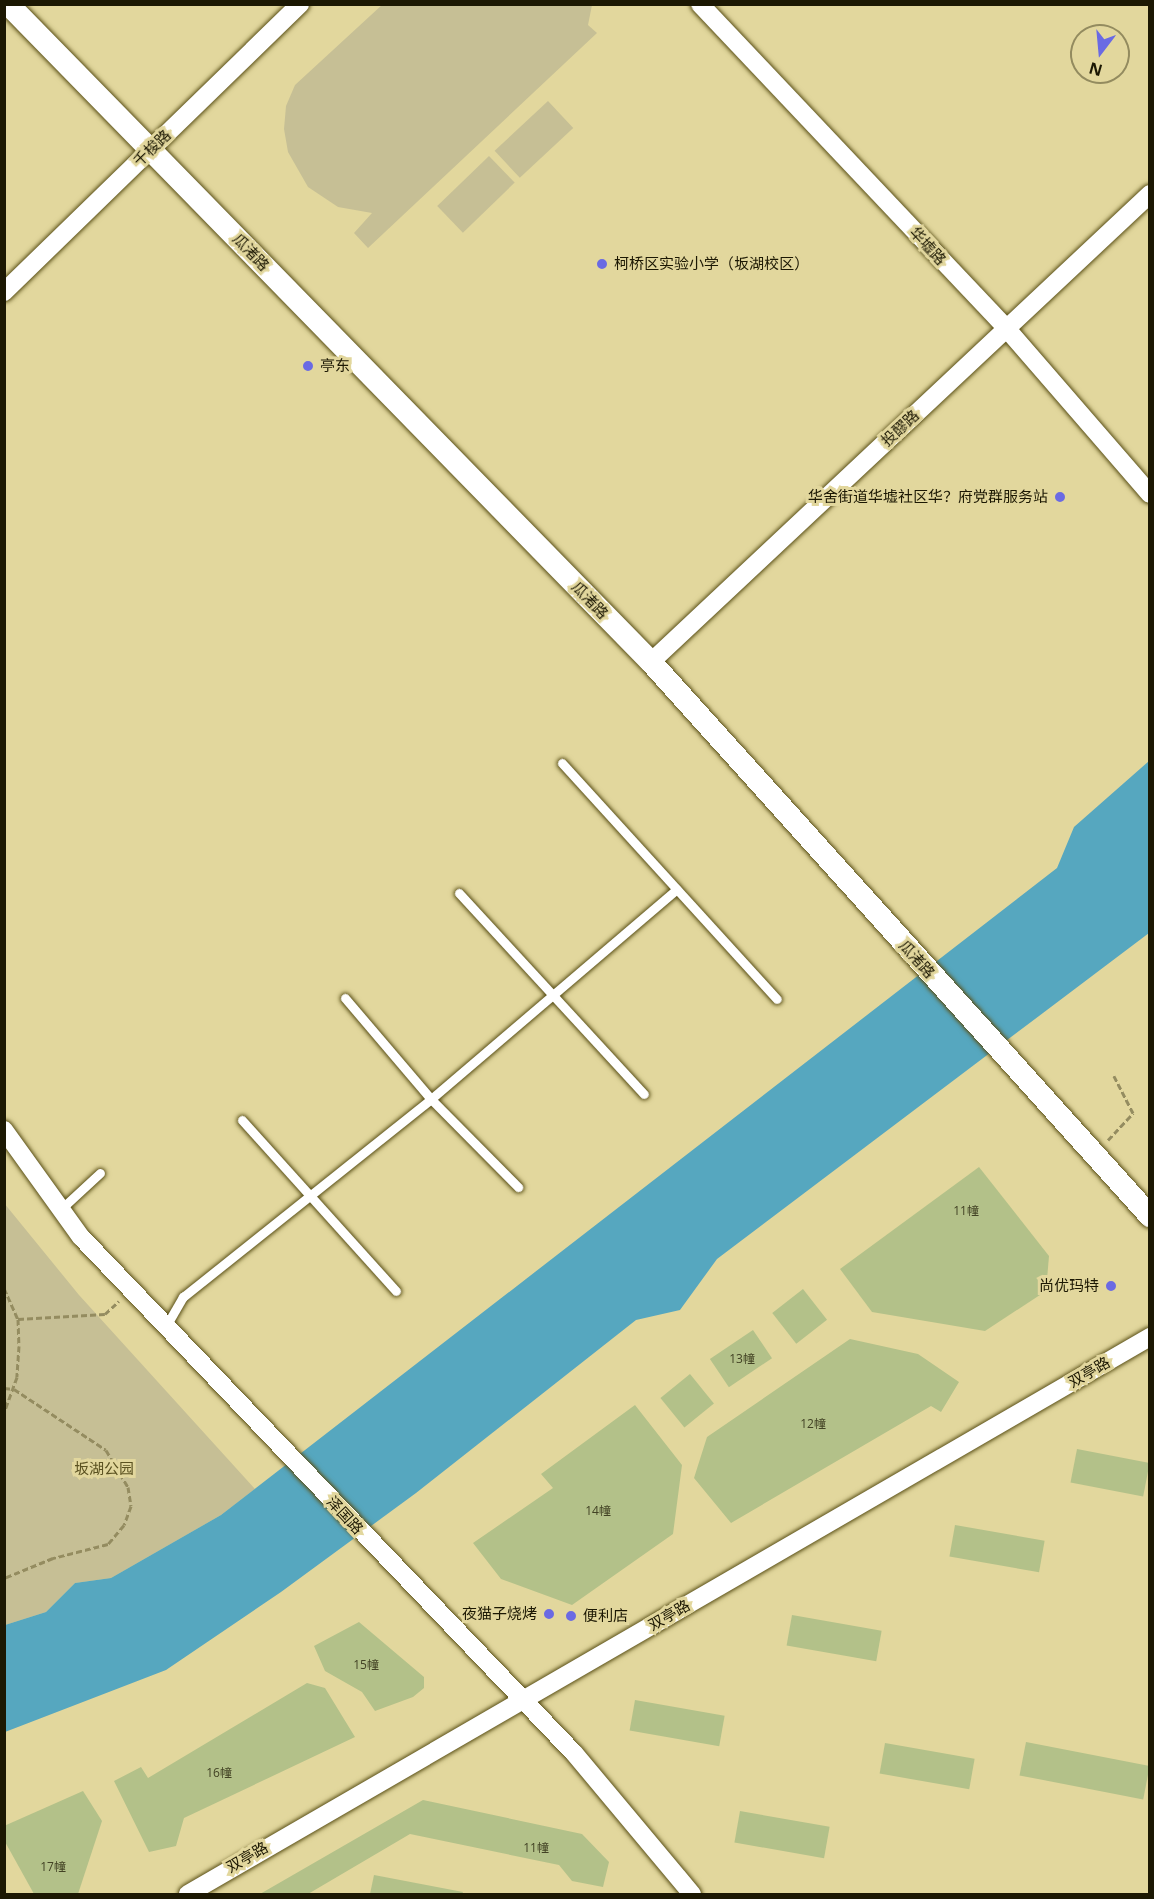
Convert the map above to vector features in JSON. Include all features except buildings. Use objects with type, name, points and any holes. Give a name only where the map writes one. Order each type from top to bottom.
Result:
[{"type":"street","name":"瓜渚路","points":[[8,4],[651,662],[1149,1216]]},
{"type":"street","name":"千梭路","points":[[4,291],[300,4]]},
{"type":"street","name":"华墟路","points":[[700,4],[1007,329],[1149,494]]},
{"type":"street","name":"投醪路","points":[[651,662],[1149,194]]},
{"type":"street","name":"泽国路","points":[[4,1130],[81,1237],[574,1753],[692,1894]]},
{"type":"street","name":"双亭路","points":[[189,1894],[1149,1337]]},
{"type":"lane","points":[[562,763],[777,999]]},
{"type":"lane","points":[[166,1326],[183,1297],[431,1099],[677,889]]},
{"type":"lane","points":[[459,893],[644,1094]]},
{"type":"lane","points":[[345,998],[431,1099],[518,1187]]},
{"type":"lane","points":[[242,1120],[396,1291]]},
{"type":"lane","points":[[61,1209],[100,1173]]},
{"type":"path","points":[[1095,1155],[1133,1113],[1114,1076]]},
{"type":"path","points":[[4,1288],[18,1319],[14,1389],[4,1412]]},
{"type":"path","points":[[18,1319],[105,1314],[132,1290]]},
{"type":"path","points":[[4,1388],[14,1389],[106,1450],[128,1487],[131,1506],[124,1525],[108,1544],[53,1558],[4,1578]]},
{"type":"green space","points":[[383,4],[592,5],[588,25],[597,33],[368,248],[354,233],[372,213],[338,207],[308,187],[288,152],[284,129],[286,106],[295,85]]},
{"type":"green space","points":[[548,101],[573,128],[520,178],[495,151]]},
{"type":"green space","points":[[489,156],[515,183],[463,233],[437,206]]},
{"type":"green space","name":"坂湖公园","points":[[4,1203],[79,1295],[255,1489],[221,1515],[111,1578],[75,1583],[46,1612],[5,1625]]},
{"type":"water","points":[[1149,761],[1149,933],[717,1259],[680,1310],[636,1320],[416,1493],[281,1592],[166,1670],[5,1732],[5,1625],[46,1612],[75,1583],[111,1578],[221,1515],[1057,868],[1074,827]]},
{"type":"place","name":"柯桥区实验小学（坂湖校区）","points":[[602,264]]},
{"type":"place","name":"亭东","points":[[308,366]]},
{"type":"place","name":"华舍街道华墟社区华？府党群服务站","points":[[1060,497]]},
{"type":"place","name":"尚优玛特","points":[[1111,1286]]},
{"type":"place","name":"夜猫子烧烤","points":[[549,1614]]},
{"type":"place","name":"便利店","points":[[571,1616]]}]
